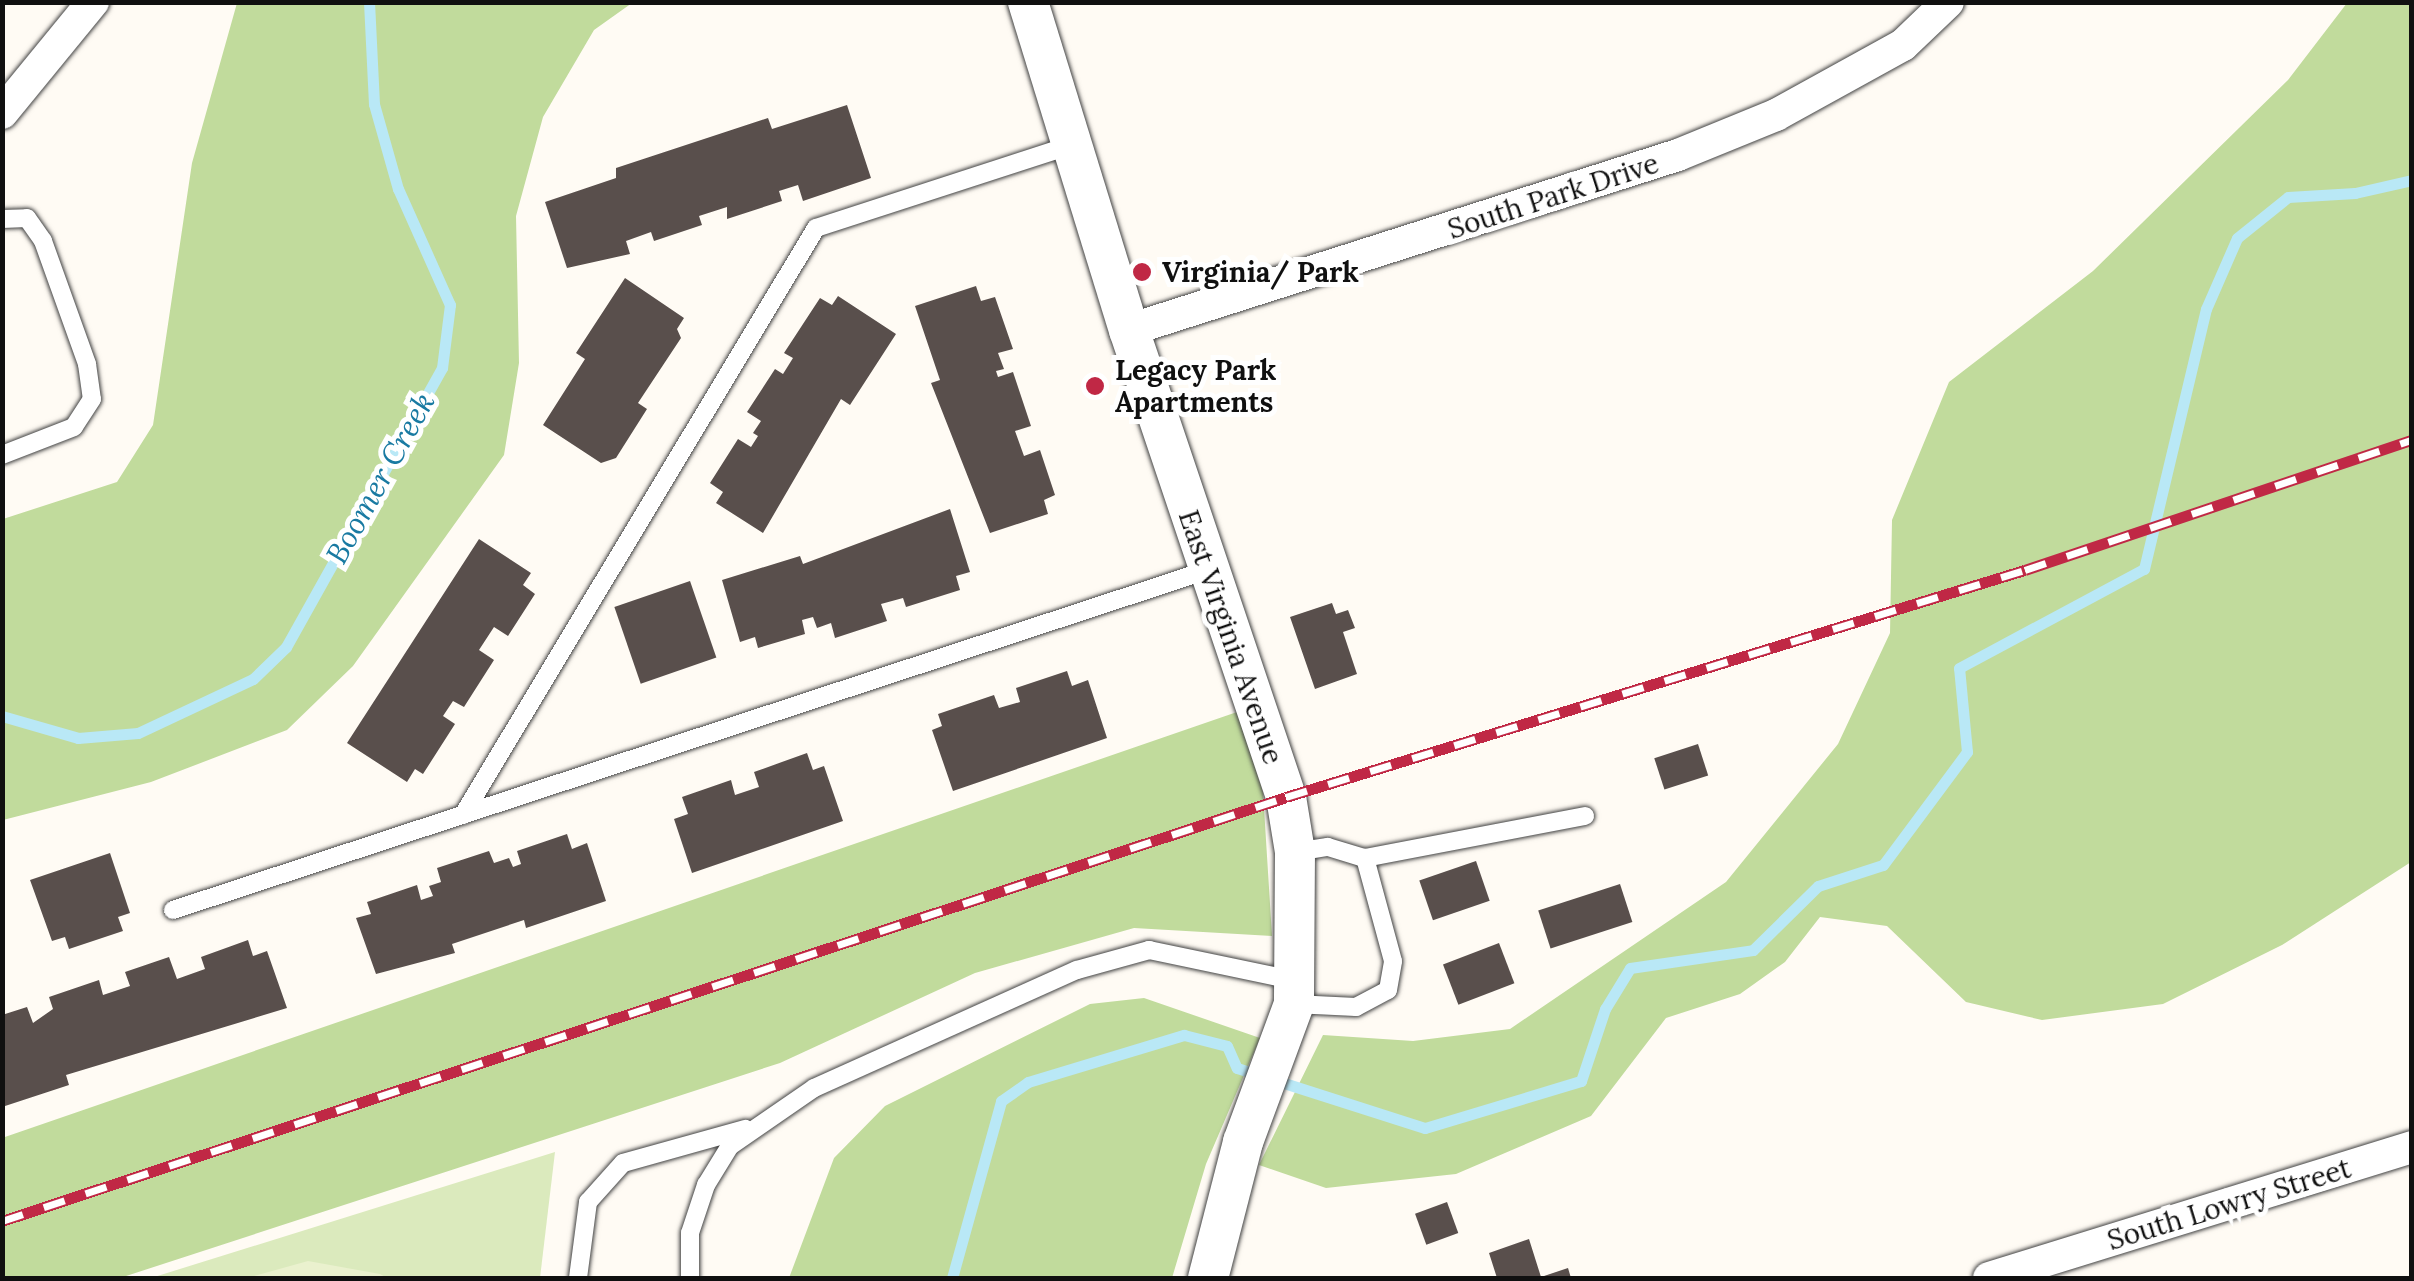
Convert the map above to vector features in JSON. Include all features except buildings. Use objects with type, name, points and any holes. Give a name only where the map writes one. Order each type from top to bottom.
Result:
[{"type":"street","points":[[7,99],[93,2]]},
{"type":"street","name":"East Virginia Avenue","points":[[1028,2],[1129,330],[1286,797],[1295,852],[1296,993],[1276,1062],[1243,1142],[1208,1278]]},
{"type":"street","name":"South Park Drive","points":[[1129,330],[1678,155],[1776,115],[1903,44],[1948,2]]},
{"type":"street","name":"South Lowry Street","points":[[1990,1278],[2412,1147]]},
{"type":"lane","points":[[463,814],[816,228],[1072,145]]},
{"type":"lane","points":[[2,219],[27,218],[44,241],[87,364],[92,399],[74,427],[2,455]]},
{"type":"lane","points":[[173,910],[1208,570]]},
{"type":"lane","points":[[1295,852],[1328,848],[1365,858],[1585,816]]},
{"type":"lane","points":[[690,1278],[690,1233],[706,1185],[730,1146],[814,1088],[1077,970],[1150,950],[1356,1007],[1388,990],[1393,962],[1365,858]]},
{"type":"lane","points":[[578,1278],[588,1202],[623,1163],[760,1126]]},
{"type":"green space","points":[[237,3],[632,3],[594,30],[543,117],[516,216],[519,363],[504,455],[353,666],[287,730],[151,782],[3,820],[3,519],[117,482],[153,425],[192,163]]},
{"type":"green space","points":[[2347,3],[2411,3],[2411,862],[2282,945],[2163,1004],[2042,1020],[1966,1002],[1887,926],[1820,917],[1785,962],[1740,994],[1666,1018],[1591,1116],[1456,1174],[1326,1188],[1259,1165],[1323,1035],[1413,1041],[1510,1029],[1726,882],[1838,744],[1890,633],[1892,520],[1949,382],[2093,271],[2288,80]]},
{"type":"green space","points":[[1237,712],[1263,792],[1272,936],[1134,928],[975,973],[780,1063],[120,1278],[3,1278],[2,1138]]},
{"type":"green space","points":[[1144,998],[1260,1038],[1206,1164],[1172,1278],[789,1278],[834,1158],[885,1106],[1090,1004]]},
{"type":"green space","points":[[555,1152],[540,1278],[151,1278]]},
{"type":"green space","points":[[308,1261],[380,1274],[387,1278],[247,1278]]},
{"type":"waterway","name":"Boomer Creek","points":[[2,716],[78,738],[138,733],[253,679],[286,647],[442,368],[450,305],[398,189],[374,104],[369,2]]},
{"type":"waterway","points":[[952,1278],[1001,1101],[1028,1082],[1184,1035],[1227,1046],[1237,1068],[1425,1128],[1581,1081],[1605,1009],[1630,968],[1753,950],[1818,886],[1883,865],[1967,752],[1959,668],[2144,569],[2206,309],[2237,238],[2288,197],[2355,193],[2412,180]]},
{"type":"railway","points":[[2,1221],[1286,797],[2025,570],[2412,440]]},
{"type":"place","name":"Virginia/ Park","points":[[1142,272]]},
{"type":"place","name":"Legacy Park Apartments","points":[[1095,386]]}]
